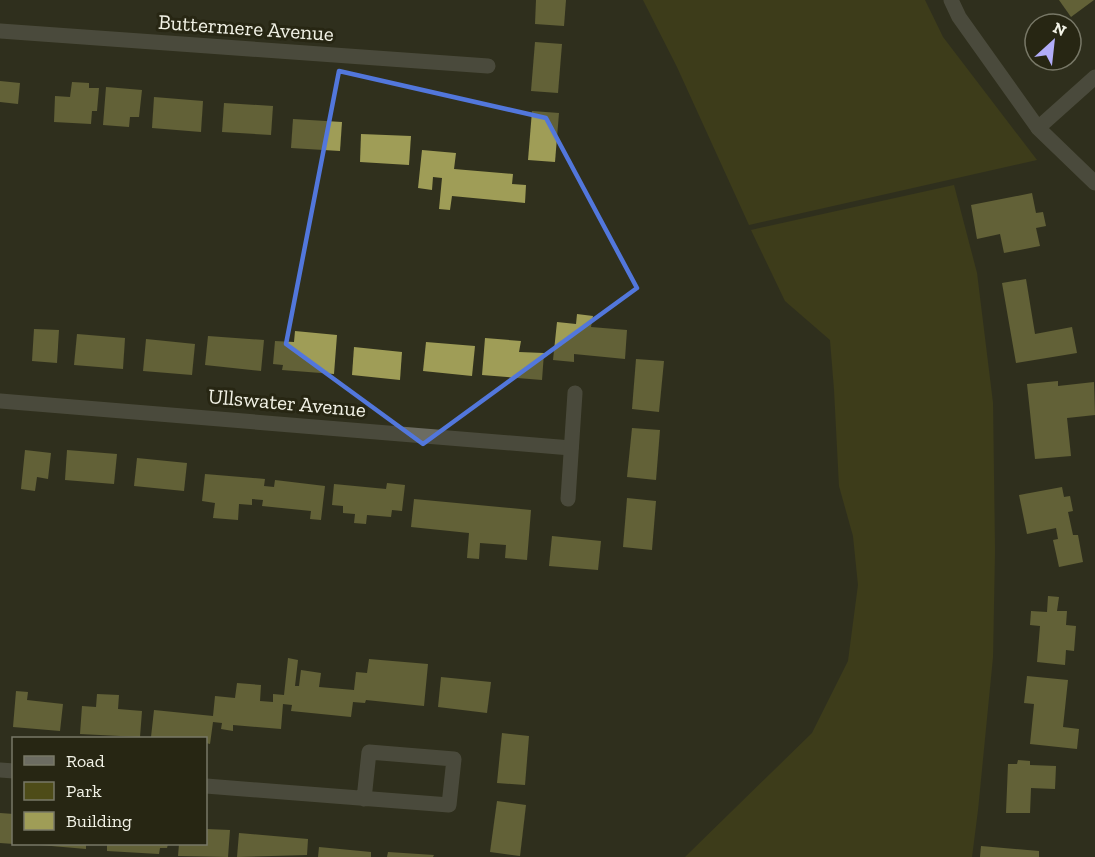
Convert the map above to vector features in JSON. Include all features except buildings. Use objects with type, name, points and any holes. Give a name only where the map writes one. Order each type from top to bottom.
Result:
[{"type":"street","points":[[951,0],[959,17],[1038,128],[1095,183]]},
{"type":"street","name":"Buttermere Avenue","points":[[0,31],[488,66]]},
{"type":"street","points":[[1038,128],[1095,77]]},
{"type":"street","points":[[568,499],[575,393]]},
{"type":"street","name":"Ullswater Avenue","points":[[0,401],[571,447]]},
{"type":"street","points":[[207,786],[449,806],[454,759],[369,752],[364,799]]},
{"type":"highlighted area","points":[[339,71],[546,118],[637,288],[423,444],[286,344]]},
{"type":"green space","points":[[643,0],[925,0],[943,37],[1037,160],[749,225],[677,67]]},
{"type":"green space","points":[[954,185],[977,273],[993,403],[995,550],[993,657],[972,857],[685,857],[812,733],[848,661],[858,585],[853,536],[839,486],[830,340],[785,301],[751,230]]}]
